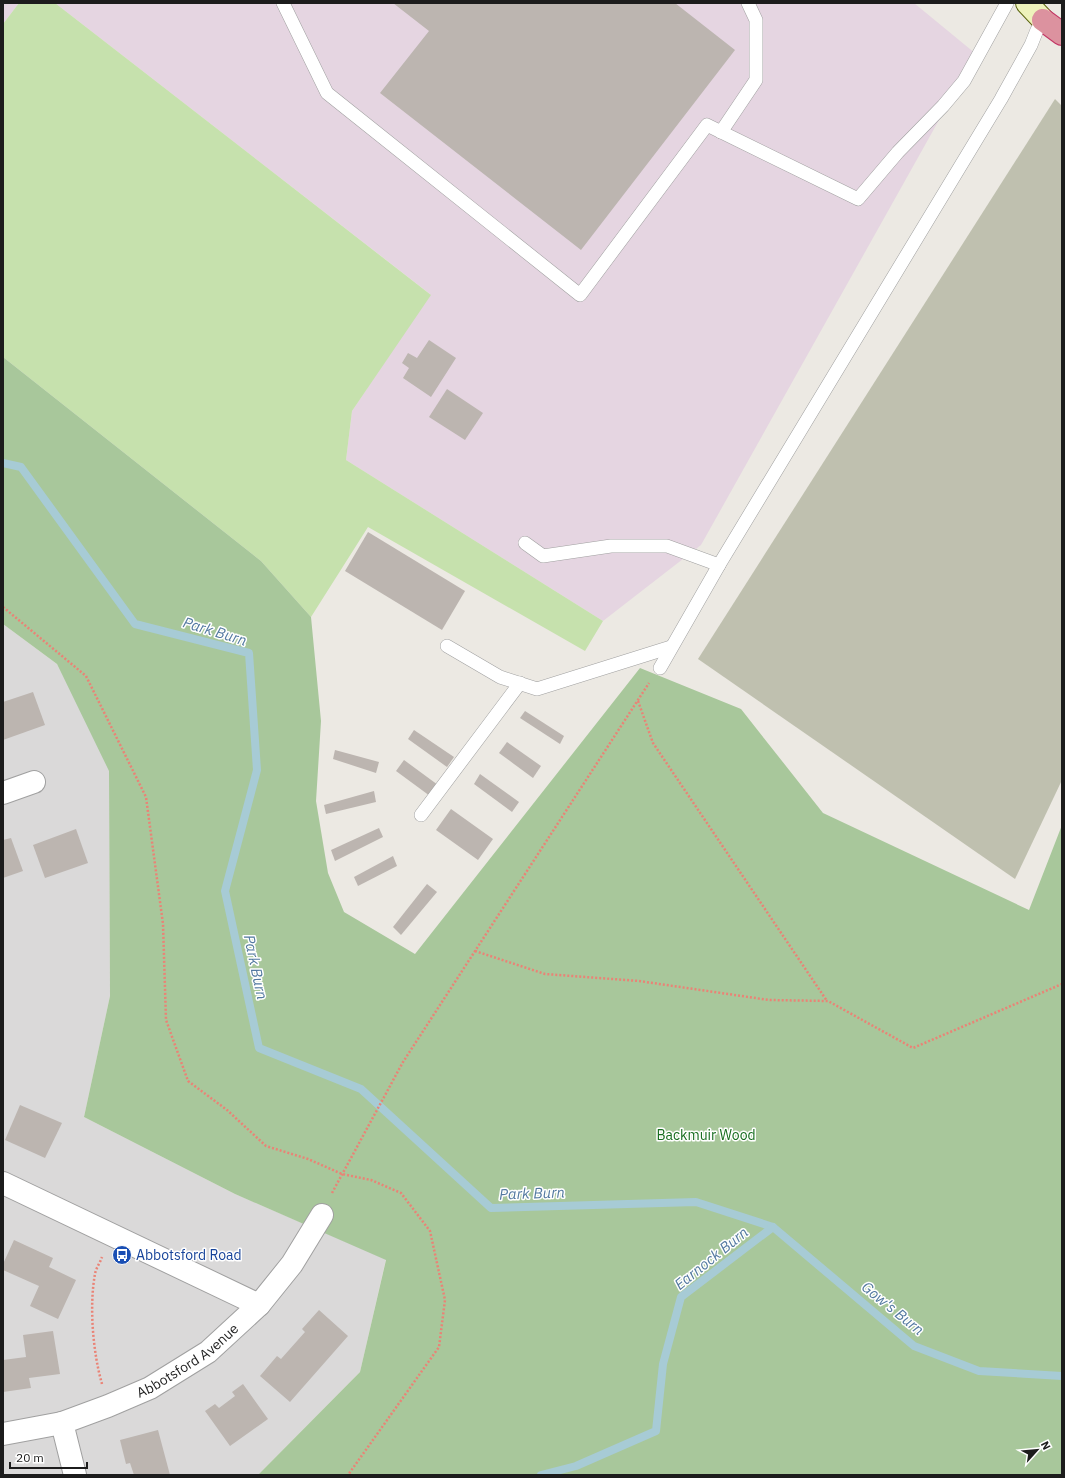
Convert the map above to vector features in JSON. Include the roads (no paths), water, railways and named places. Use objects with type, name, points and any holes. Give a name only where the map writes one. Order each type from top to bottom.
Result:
[{"type":"highway","points":[[1043,20],[1062,34]]},
{"type":"main road","points":[[1027,3],[1043,20]]},
{"type":"street","points":[[3,792],[34,782]]},
{"type":"street","points":[[3,1183],[259,1305]]},
{"type":"street","name":"Abbotsford Avenue","points":[[3,1434],[62,1423],[108,1406],[150,1388],[208,1352],[259,1305],[292,1264],[322,1215]]},
{"type":"street","points":[[62,1423],[75,1475]]},
{"type":"lane","points":[[283,3],[327,93],[580,294],[707,125],[858,199],[898,152],[964,81],[1007,3]]},
{"type":"lane","points":[[721,132],[756,80],[756,20],[748,3]]},
{"type":"lane","points":[[660,668],[719,565],[1001,99],[1031,45],[1036,30],[1043,20]]},
{"type":"lane","points":[[525,543],[542,556],[611,546],[667,546],[719,565]]},
{"type":"lane","points":[[446,646],[500,677],[537,689],[671,647]]},
{"type":"lane","points":[[421,815],[520,683]]},
{"type":"waterway","name":"Park Burn","points":[[3,463],[21,467],[135,624],[249,653],[257,770],[225,891],[259,1048],[361,1089],[491,1208],[696,1202],[773,1227],[914,1346],[979,1371],[1062,1376]]},
{"type":"waterway","name":"Earnock Burn","points":[[541,1475],[576,1466],[656,1431],[663,1364],[681,1297],[773,1227]]},
{"type":"place","name":"Abbotsford Road","points":[[122,1255]]},
{"type":"park label","name":"Backmuir Wood","points":[[706,1135]]},
{"type":"water label","name":"Gow's Burn","points":[[893,1308]]}]
